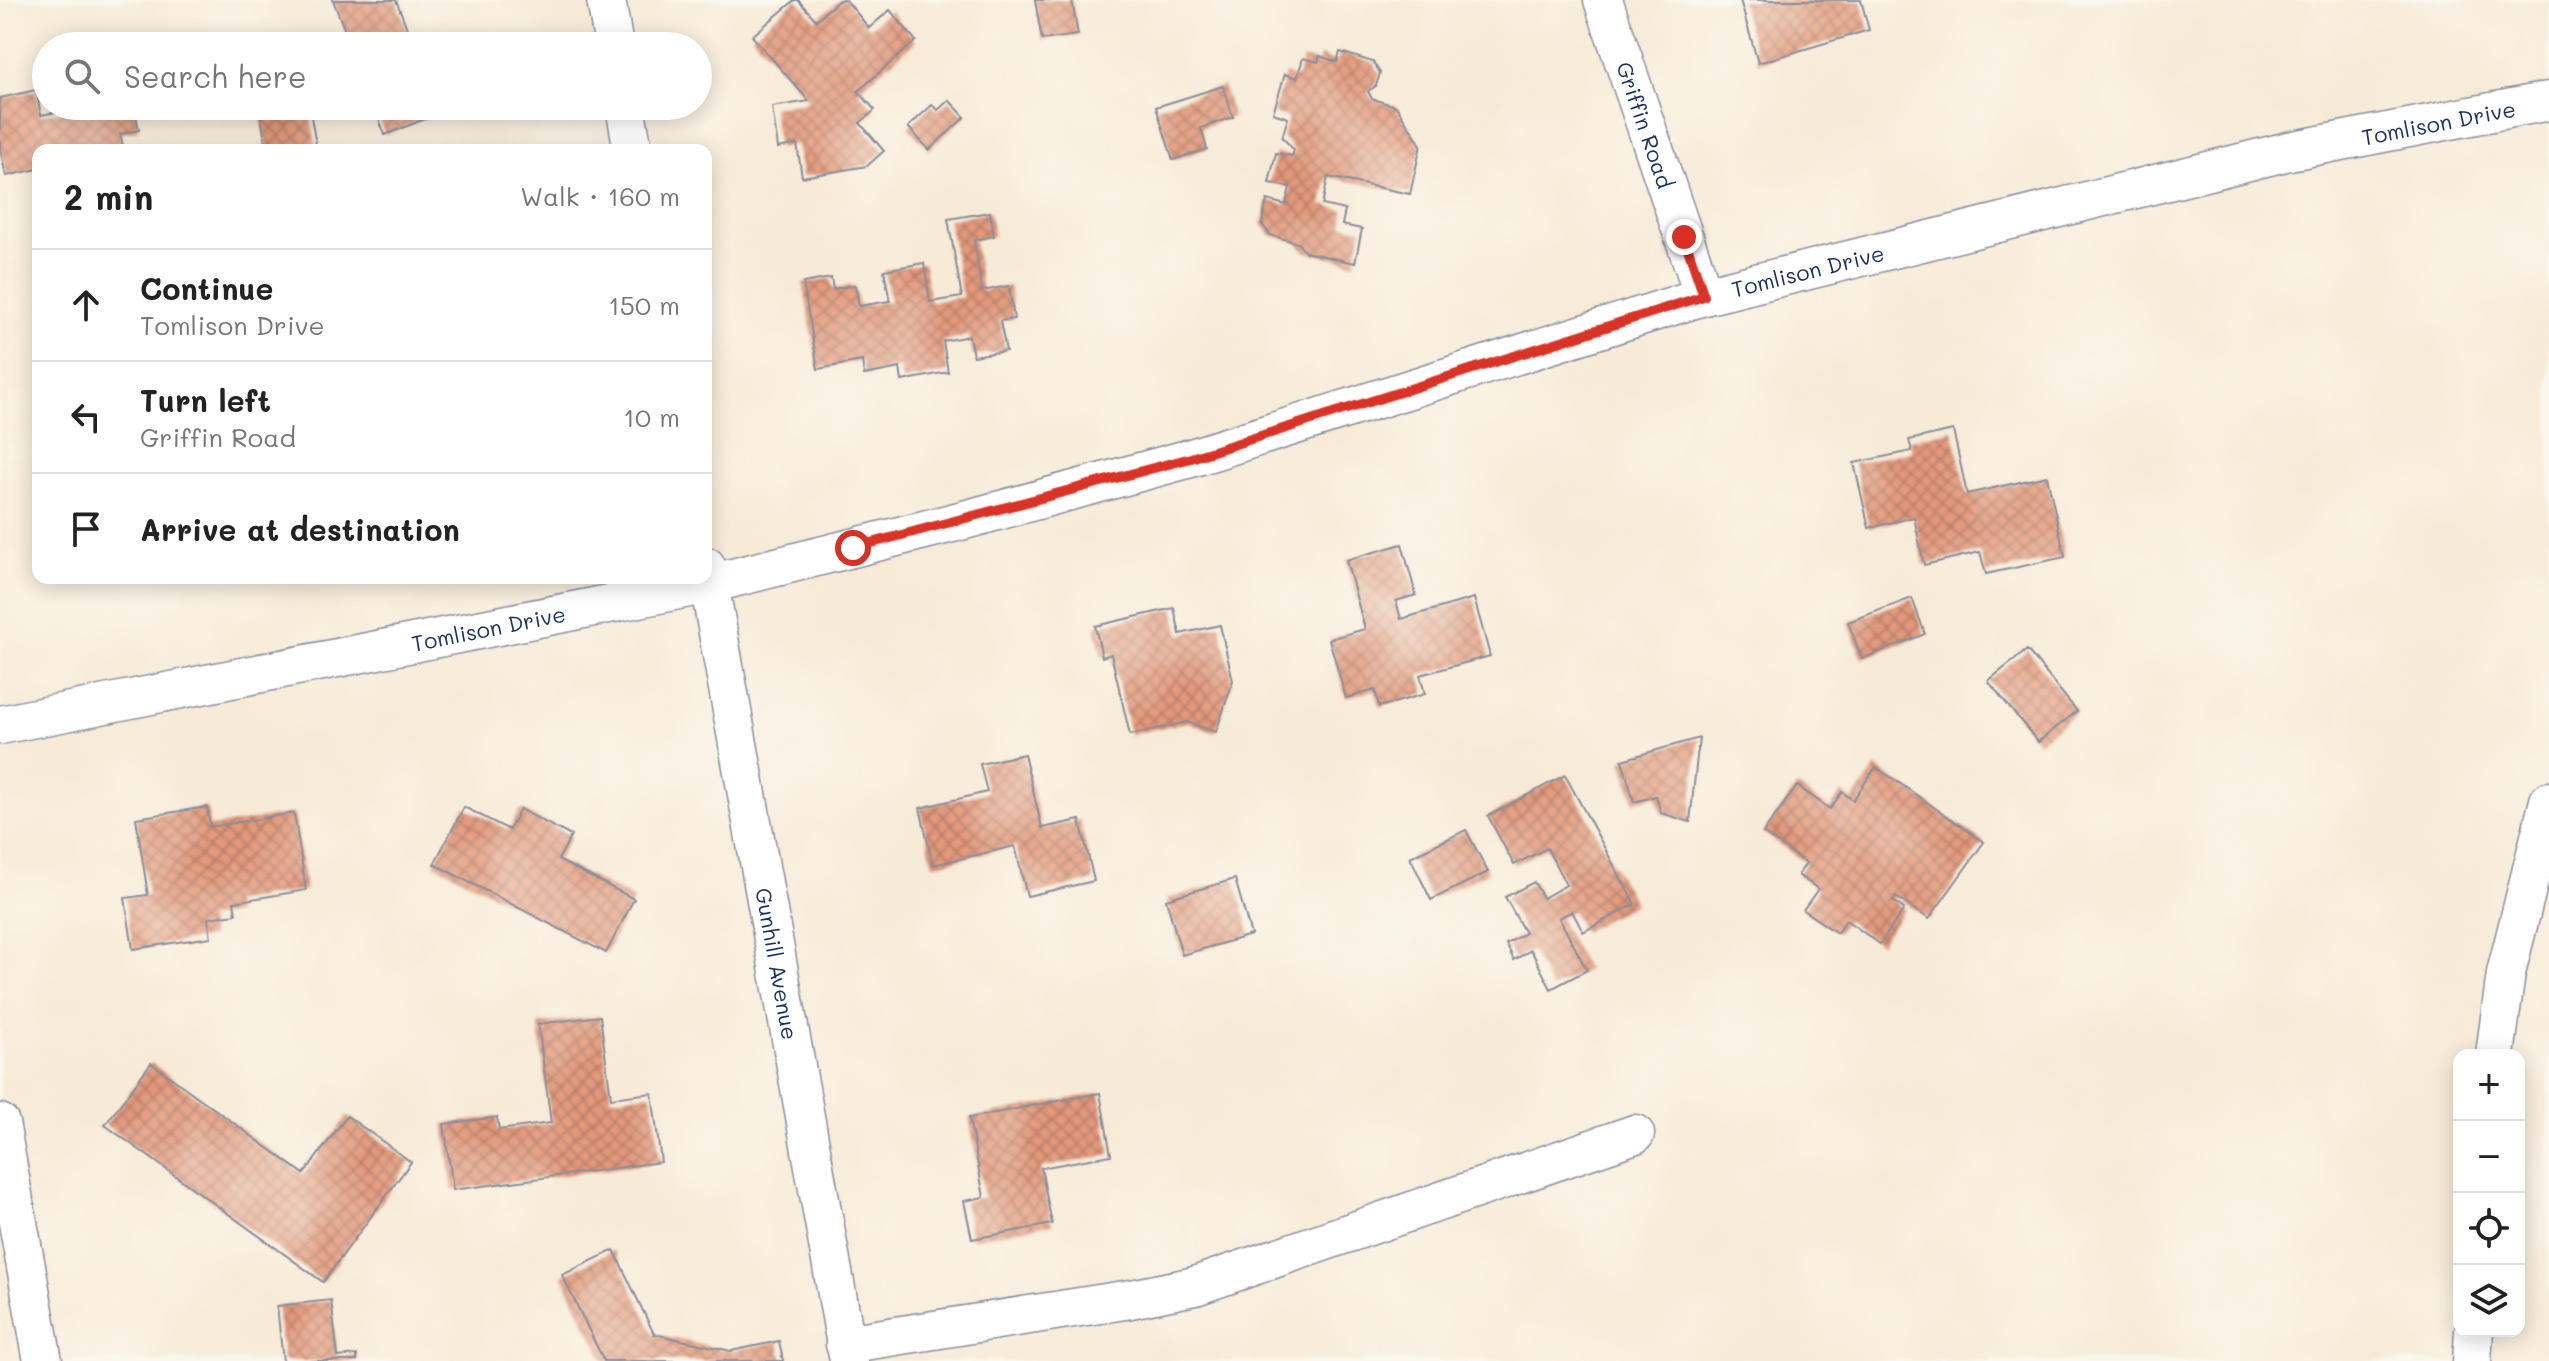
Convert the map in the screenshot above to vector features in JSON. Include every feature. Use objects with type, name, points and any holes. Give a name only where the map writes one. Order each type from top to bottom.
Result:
[{"type":"street","points":[[606,0],[612,32]]},
{"type":"street","name":"Griffin Road","points":[[1603,0],[1704,296]]},
{"type":"street","name":"Tomlison Drive","points":[[712,574],[968,519],[1191,458],[1704,296],[2289,151],[2549,101]]},
{"type":"street","points":[[628,120],[632,144]]},
{"type":"street","name":"Tomlison Drive","points":[[0,725],[666,584]]},
{"type":"street","name":"Gunhill Avenue","points":[[710,584],[847,1352]]},
{"type":"street","points":[[2496,1049],[2506,973],[2549,803]]},
{"type":"street","points":[[0,1123],[43,1361]]},
{"type":"street","points":[[847,1352],[1195,1286],[1635,1134]]},
{"type":"street","points":[[2472,1361],[2474,1337]]},
{"type":"building","points":[[333,0],[396,0],[409,32],[346,32]]},
{"type":"building","points":[[795,0],[816,20],[839,0],[846,0],[869,28],[890,10],[916,41],[858,91],[875,110],[860,123],[884,151],[867,166],[802,177],[797,144],[778,148],[772,107],[809,101],[752,36]]},
{"type":"building","points":[[1035,0],[1072,0],[1078,35],[1042,40]]},
{"type":"building","points":[[1740,0],[1861,0],[1869,30],[1758,63]]},
{"type":"building","points":[[1340,52],[1373,62],[1380,73],[1376,86],[1368,91],[1372,99],[1396,106],[1421,145],[1410,194],[1328,177],[1322,205],[1345,210],[1342,225],[1362,229],[1355,263],[1305,252],[1298,243],[1270,235],[1262,224],[1267,200],[1286,205],[1290,187],[1269,183],[1276,153],[1292,156],[1294,150],[1282,137],[1288,118],[1273,113],[1285,74],[1297,78],[1303,58],[1318,62],[1320,56],[1337,62]]},
{"type":"building","points":[[1223,86],[1233,117],[1201,128],[1207,149],[1173,160],[1156,107]]},
{"type":"building","points":[[32,91],[32,120],[137,120],[139,130],[120,134],[122,144],[32,144],[32,170],[6,176],[0,149],[0,98]]},
{"type":"building","points":[[949,100],[965,117],[929,150],[908,127],[932,105],[938,110]]},
{"type":"building","points":[[262,120],[312,120],[316,144],[266,144]]},
{"type":"building","points":[[379,120],[422,120],[385,135]]},
{"type":"building","points":[[990,212],[994,236],[974,240],[982,291],[1009,286],[1014,319],[1000,321],[1006,351],[973,356],[969,336],[943,341],[948,372],[902,381],[900,368],[864,375],[862,361],[818,369],[803,283],[831,278],[833,289],[855,285],[859,306],[890,301],[884,270],[924,263],[930,302],[962,297],[948,219]]},
{"type":"building","points":[[1953,430],[1967,494],[2047,476],[2065,557],[1986,574],[1980,552],[1924,565],[1914,517],[1869,528],[1854,463],[1912,451],[1909,440]]},
{"type":"building","points":[[1402,544],[1416,595],[1396,601],[1401,619],[1474,598],[1490,656],[1420,675],[1425,694],[1379,707],[1375,690],[1346,698],[1329,639],[1365,629],[1346,560]]},
{"type":"building","points":[[1912,598],[1925,634],[1862,659],[1848,622]]},
{"type":"building","points":[[1174,608],[1180,634],[1220,625],[1233,681],[1216,732],[1187,722],[1130,735],[1111,654],[1102,657],[1095,626]]},
{"type":"building","points":[[2027,650],[2077,711],[2038,742],[1988,681]]},
{"type":"building","points":[[1699,738],[1690,822],[1661,813],[1656,796],[1634,802],[1622,760]]},
{"type":"building","points":[[1024,754],[1042,828],[1080,820],[1094,881],[1027,896],[1015,846],[933,865],[920,808],[987,792],[980,764]]},
{"type":"building","points":[[1876,767],[1984,842],[1929,919],[1896,897],[1893,901],[1904,909],[1880,944],[1846,920],[1837,933],[1803,910],[1818,889],[1798,875],[1806,863],[1763,833],[1797,786],[1830,809],[1842,792],[1853,800]]},
{"type":"building","points":[[1565,775],[1635,904],[1583,932],[1572,911],[1559,918],[1587,970],[1551,989],[1531,950],[1514,960],[1506,944],[1525,933],[1505,897],[1534,882],[1543,898],[1566,885],[1547,848],[1514,865],[1488,816]]},
{"type":"building","points":[[207,807],[210,827],[294,813],[306,890],[234,902],[236,914],[208,918],[211,937],[133,949],[125,898],[148,895],[136,818]]},
{"type":"building","points":[[464,807],[509,830],[520,809],[571,836],[558,860],[634,899],[606,953],[434,864]]},
{"type":"building","points":[[1466,830],[1488,872],[1431,900],[1410,857]]},
{"type":"building","points":[[1235,879],[1251,935],[1182,955],[1166,899]]},
{"type":"building","points":[[600,1016],[611,1098],[652,1093],[661,1162],[453,1190],[444,1124],[497,1117],[499,1130],[551,1123],[538,1024]]},
{"type":"building","points":[[151,1063],[304,1174],[347,1116],[411,1162],[323,1282],[105,1125]]},
{"type":"building","points":[[1100,1093],[1111,1155],[1041,1168],[1052,1224],[972,1239],[964,1201],[984,1197],[969,1118]]},
{"type":"building","points":[[614,1250],[654,1334],[731,1351],[779,1341],[783,1361],[604,1361],[562,1275]]},
{"type":"building","points":[[331,1300],[338,1357],[357,1355],[357,1361],[283,1361],[277,1306]]},
{"type":"route","points":[[853,548],[1191,458],[1704,296],[1684,237]]}]
